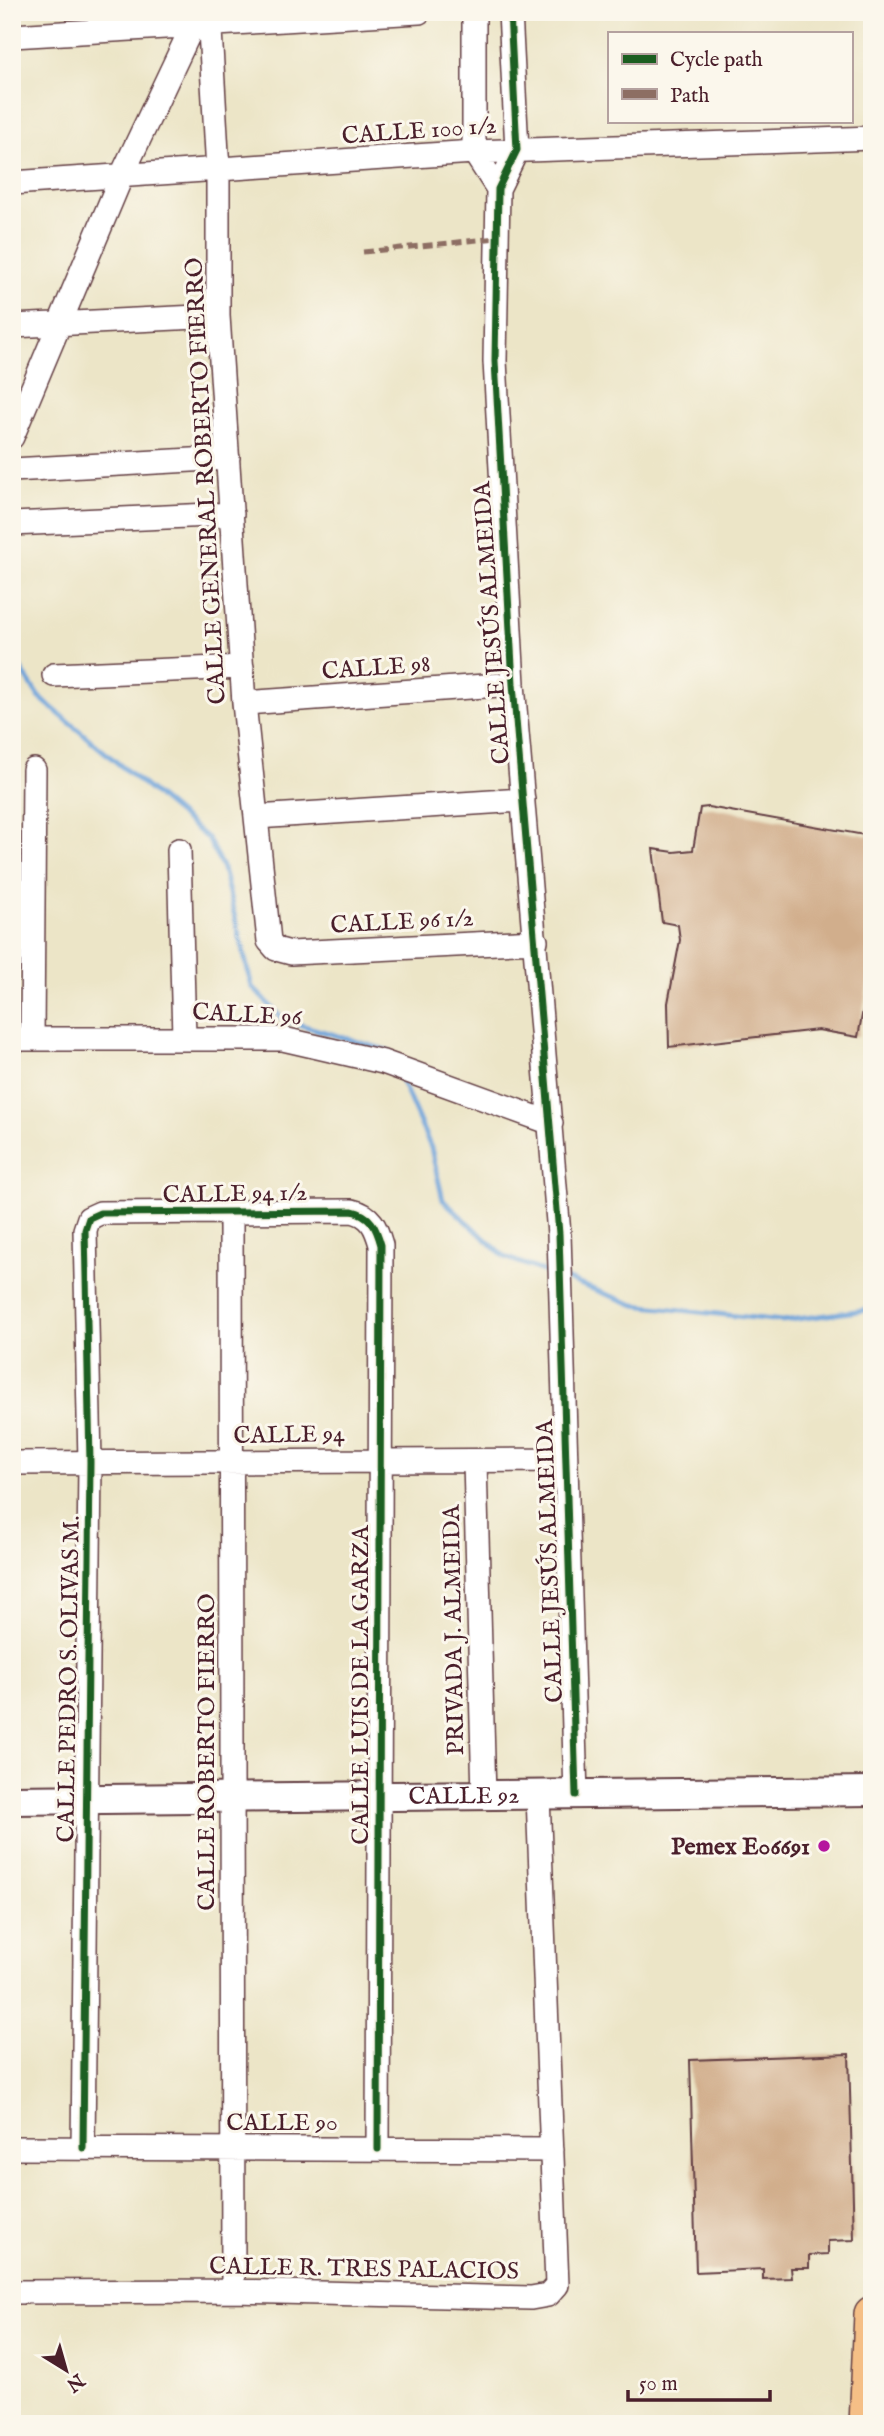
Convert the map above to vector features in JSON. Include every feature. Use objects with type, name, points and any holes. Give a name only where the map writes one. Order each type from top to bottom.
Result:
[{"type":"main road","points":[[867,2424],[872,2314]]},
{"type":"street","points":[[12,36],[204,19],[419,12]]},
{"type":"street","points":[[474,12],[474,152],[498,189]]},
{"type":"street","name":"CALLE JESÚS ALMEIDA","points":[[510,12],[517,150],[498,189],[495,361],[513,684],[537,941],[559,1234],[576,1795]]},
{"type":"street","points":[[12,437],[62,324],[122,175],[204,19]]},
{"type":"street","name":"CALLE GENERAL ROBERTO FIERRO","points":[[204,19],[218,171],[218,316],[244,703],[266,931],[271,945]]},
{"type":"street","name":"CALLE 100 1/2","points":[[12,183],[474,152],[872,138]]},
{"type":"street","points":[[12,326],[218,316]]},
{"type":"street","points":[[12,470],[228,458]]},
{"type":"street","points":[[12,524],[232,514]]},
{"type":"street","points":[[54,675],[242,667]]},
{"type":"street","name":"CALLE 98","points":[[244,703],[513,684]]},
{"type":"street","points":[[22,1039],[34,770]]},
{"type":"street","points":[[256,817],[523,800]]},
{"type":"street","points":[[179,850],[184,1037]]},
{"type":"street","name":"CALLE 96 1/2","points":[[271,945],[292,953],[537,941]]},
{"type":"street","name":"CALLE 96","points":[[22,1039],[283,1039],[332,1048],[383,1062],[551,1123]]},
{"type":"street","name":"CALLE 94 1/2","points":[[94,1215],[352,1211],[363,1213],[372,1222]]},
{"type":"street","name":"CALLE ROBERTO FIERRO","points":[[231,1214],[233,2291]]},
{"type":"street","name":"CALLE PEDRO S. OLIVAS M.","points":[[83,2147],[90,1462],[85,1230],[94,1215]]},
{"type":"street","name":"CALLE LUIS DE LA GARZA","points":[[372,1222],[381,1245],[378,2149]]},
{"type":"street","name":"CALLE 94","points":[[12,1463],[565,1460]]},
{"type":"street","name":"PRIVADA J. ALMEIDA","points":[[475,1462],[484,1796]]},
{"type":"street","name":"CALLE 92","points":[[12,1800],[872,1791]]},
{"type":"street","name":"CALLE R. TRES PALACIOS","points":[[12,2292],[233,2291],[517,2297],[548,2295],[557,2285],[538,1796]]},
{"type":"street","name":"CALLE 90","points":[[12,2148],[552,2150]]},
{"type":"building","points":[[708,807],[870,836],[872,961],[858,1037],[818,1030],[669,1047],[668,1003],[680,940],[678,925],[662,922],[653,849],[674,852],[693,850],[700,808]]},
{"type":"building","points":[[849,2054],[854,2240],[828,2241],[828,2254],[809,2255],[809,2268],[791,2268],[792,2278],[763,2279],[763,2269],[696,2272],[690,2060]]},
{"type":"waterway","points":[[12,655],[39,697],[208,839],[223,869],[252,987],[284,1020],[389,1051],[392,1058]]},
{"type":"waterway","points":[[400,1077],[431,1148],[443,1200],[505,1257],[553,1275]]},
{"type":"waterway","points":[[566,1279],[635,1305],[782,1321],[872,1309]]},
{"type":"marked path","points":[[363,252],[497,238]]},
{"type":"cycle path","points":[[510,12],[517,150],[498,189],[495,361],[513,684],[559,1234],[576,1795]]},
{"type":"cycle path","points":[[83,2148],[90,1462],[85,1230],[89,1218],[100,1213],[352,1211],[364,1215],[372,1223],[381,1245],[378,2149]]},
{"type":"place","name":"Pemex E06691","points":[[824,1846]]}]
